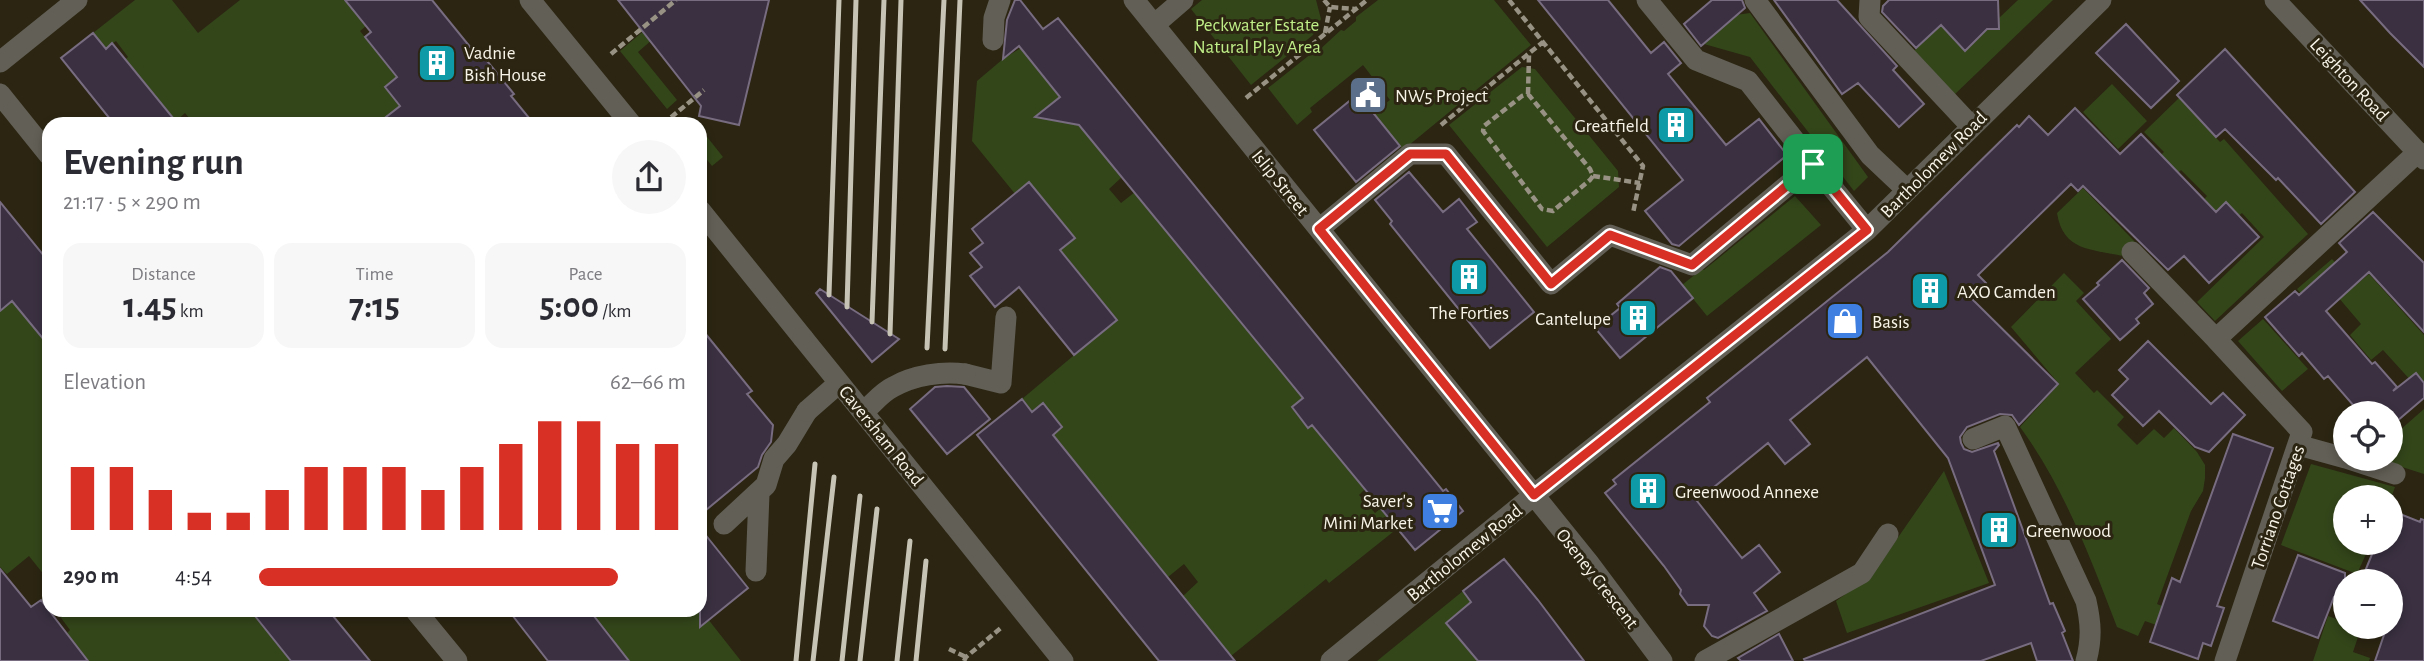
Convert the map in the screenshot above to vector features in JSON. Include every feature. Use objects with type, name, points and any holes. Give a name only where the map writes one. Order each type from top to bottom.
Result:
[{"type":"street","points":[[0,62],[77,0]]},
{"type":"street","points":[[530,0],[625,117]]},
{"type":"street","points":[[993,40],[994,18],[1000,0]]},
{"type":"street","name":"Islip Street","points":[[1134,0],[1534,495]]},
{"type":"street","points":[[1154,25],[1183,0]]},
{"type":"street","points":[[1647,0],[1696,60],[1748,81],[1867,230]]},
{"type":"street","points":[[1755,0],[1870,155],[1907,190]]},
{"type":"street","points":[[1870,0],[1869,17],[1971,125]]},
{"type":"street","name":"Bartholomew Road","points":[[1331,661],[1534,495],[1867,230],[2101,0]]},
{"type":"street","name":"Leighton Road","points":[[2275,0],[2421,155]]},
{"type":"street","points":[[0,94],[42,146]]},
{"type":"street","points":[[1319,229],[1410,154],[1446,154],[1551,284],[1610,235],[1692,265],[1813,164]]},
{"type":"street","points":[[2216,339],[2421,155]]},
{"type":"street","name":"Caversham Road","points":[[707,219],[1023,611],[1054,658]]},
{"type":"street","name":"Torriano Cottages","points":[[2132,252],[2302,432],[2225,661]]},
{"type":"street","points":[[863,412],[892,387],[935,374],[951,372],[1001,383],[1006,317]]},
{"type":"street","points":[[724,524],[766,485],[774,459],[807,411],[839,383]]},
{"type":"street","points":[[1973,439],[2005,426],[2086,601],[2092,624],[2086,661]]},
{"type":"street","points":[[2298,445],[2333,455]]},
{"type":"street","points":[[2386,471],[2395,474]]},
{"type":"street","points":[[756,571],[758,494]]},
{"type":"street","name":"Oseney Crescent","points":[[1534,495],[1662,661]]},
{"type":"street","points":[[1705,661],[1862,573],[1888,534]]},
{"type":"street","points":[[421,617],[457,661]]},
{"type":"path","points":[[589,72],[676,0]]},
{"type":"path","points":[[1324,0],[1330,7],[1356,9]]},
{"type":"path","points":[[1227,114],[1367,0]]},
{"type":"path","points":[[1509,0],[1643,166],[1627,241]]},
{"type":"path","points":[[1325,34],[1330,7]]},
{"type":"path","points":[[1410,154],[1416,146],[1544,42]]},
{"type":"path","points":[[1529,54],[1528,94],[1593,176]]},
{"type":"path","points":[[671,117],[704,90]]},
{"type":"path","points":[[1528,94],[1484,126],[1483,131],[1542,209],[1553,211],[1593,176]]},
{"type":"path","points":[[1593,176],[1640,183]]},
{"type":"path","points":[[949,649],[965,659],[1023,611]]},
{"type":"green space","points":[[135,0],[172,0],[198,33],[240,0],[345,0],[366,26],[360,31],[397,77],[400,106],[387,117],[188,117],[185,113],[180,117],[173,117],[139,76],[119,65],[128,57],[116,41],[106,48],[93,33]]},
{"type":"green space","name":"Peckwater Estate Natural Play Area","points":[[1202,0],[1316,0],[1321,19],[1313,35],[1251,85],[1191,9]]},
{"type":"green space","points":[[1378,0],[1494,0],[1531,45],[1403,150],[1373,113],[1390,100],[1363,65],[1310,108],[1312,112],[1297,125],[1268,88],[1312,53],[1316,53],[1341,30],[1344,31],[1356,21],[1356,17]]},
{"type":"green space","points":[[2018,0],[2053,0],[1954,95],[1913,52],[1941,25],[1965,50],[1987,29],[1993,29],[1999,24],[1999,18]]},
{"type":"green space","points":[[1750,13],[1868,177],[1854,191],[1750,57],[1704,44],[1736,15]]},
{"type":"green space","points":[[646,29],[653,39],[638,52],[677,100],[667,109],[620,51]]},
{"type":"green space","points":[[1021,48],[1122,177],[1109,189],[1121,203],[1135,192],[1303,398],[1292,407],[1302,420],[1314,411],[1331,448],[1347,468],[1370,484],[1359,495],[1375,513],[1386,504],[1403,524],[1329,583],[1326,579],[1231,656],[1183,596],[1198,582],[1184,564],[1168,577],[1053,434],[1043,404],[1032,412],[1022,399],[1117,319],[972,141],[977,81]]},
{"type":"green space","points":[[1522,67],[1535,69],[1618,171],[1619,187],[1547,247],[1449,125]]},
{"type":"green space","points":[[2112,84],[2147,121],[2118,149],[2083,112]]},
{"type":"green space","points":[[2179,98],[2220,142],[2224,139],[2308,234],[2215,321],[2197,302],[2264,237],[2242,213],[2219,232],[2196,208],[2207,196],[2181,170],[2148,201],[2131,184],[2164,152],[2144,132]]},
{"type":"green space","points":[[707,137],[723,157],[712,166],[707,160]]},
{"type":"green space","points":[[2083,188],[2136,243],[2123,256],[2080,246],[2065,235],[2057,213]]},
{"type":"green space","points":[[1795,196],[1821,225],[1707,316],[1682,285]]},
{"type":"green space","points":[[2332,259],[2356,285],[2369,274],[2424,335],[2424,395],[2383,350],[2371,360],[2350,335],[2361,324],[2338,297],[2319,314],[2297,289]]},
{"type":"green space","points":[[2064,273],[2084,293],[2076,301],[2111,339],[2075,373],[2094,393],[2097,390],[2124,417],[2117,425],[2137,445],[2154,429],[2164,438],[2174,428],[2197,452],[2205,465],[2203,491],[2191,511],[2157,604],[2169,609],[2162,627],[2145,621],[2138,636],[2117,627],[2063,498],[2020,427],[2059,384],[2011,327]]},
{"type":"green space","points":[[0,298],[6,306],[12,301],[42,337],[42,572],[29,556],[7,574],[0,567]]},
{"type":"green space","points":[[2263,319],[2308,369],[2282,391],[2238,341]]},
{"type":"green space","points":[[2424,409],[2424,474],[2403,467],[2403,427]]},
{"type":"green space","points":[[2311,464],[2388,485],[2333,485],[2333,555],[2366,555],[2359,569],[2344,569],[2281,545]]},
{"type":"green space","points":[[1944,471],[1989,583],[1847,633],[1836,601],[1872,575]]},
{"type":"green space","points":[[1463,591],[1471,602],[1446,623],[1469,651],[1494,631],[1496,661],[1377,661]]},
{"type":"green space","points":[[2328,616],[2333,618],[2333,639],[2357,639],[2353,652],[2370,658],[2369,661],[2313,661]]},
{"type":"green space","points":[[60,617],[255,617],[292,661],[88,661],[67,633],[70,630]]},
{"type":"green space","points":[[592,617],[706,617],[741,661],[628,661],[619,648],[601,646],[612,637],[602,625],[591,633]]},
{"type":"building","name":"Vadnie Bish House","points":[[345,0],[432,0],[475,53],[479,51],[514,94],[511,96],[528,117],[386,117],[400,106],[385,87],[397,77],[365,37],[371,32]]},
{"type":"building","points":[[618,0],[769,0],[739,125],[699,116],[701,106]]},
{"type":"building","points":[[1015,0],[1020,0],[1043,29],[1058,18],[1443,491],[1446,489],[1463,511],[1415,550],[1312,425],[1308,428],[1292,407],[1303,398],[1079,125],[1035,117],[1060,97],[1019,46],[1003,59],[1007,20]]},
{"type":"building","name":"Greatfield","points":[[1538,0],[1608,0],[1651,53],[1664,42],[1681,63],[1668,74],[1726,145],[1759,119],[1787,155],[1679,246],[1672,244],[1645,211],[1683,180]]},
{"type":"building","points":[[1712,0],[1742,0],[1745,8],[1701,46],[1684,24]]},
{"type":"building","points":[[1774,0],[1837,0],[1897,66],[1893,70],[1924,104],[1899,127],[1858,83],[1842,94]]},
{"type":"building","points":[[1889,0],[1998,0],[1999,29],[1987,29],[1965,51],[1941,25],[1916,48],[1882,12],[1883,6]]},
{"type":"building","points":[[2360,0],[2424,0],[2424,67],[2390,33]]},
{"type":"building","points":[[2126,24],[2179,81],[2151,108],[2096,53]]},
{"type":"building","points":[[93,33],[106,49],[112,43],[172,117],[108,117],[61,58]]},
{"type":"building","points":[[2225,49],[2355,192],[2321,224],[2278,178],[2276,180],[2225,129],[2216,137],[2177,95]]},
{"type":"building","points":[[1358,94],[1400,146],[1356,182],[1314,130]]},
{"type":"building","points":[[2075,108],[2120,154],[2141,134],[2216,212],[2226,202],[2259,237],[2209,283],[2184,256],[2168,270],[2083,186],[2078,191],[2071,184],[1978,275],[1986,283],[1971,298],[2058,384],[2019,425],[2012,415],[2000,414],[1967,427],[1960,437],[1961,443],[1964,449],[1972,452],[1998,443],[1994,451],[2050,604],[2053,603],[2065,631],[2062,633],[2073,661],[2037,661],[2031,643],[1981,661],[1805,661],[1804,659],[1995,585],[1948,458],[1867,357],[1790,420],[1810,444],[1785,464],[1768,443],[1697,501],[1742,558],[1759,545],[1780,572],[1754,593],[1767,611],[1718,638],[1712,636],[1704,626],[1709,605],[1688,605],[1664,566],[1605,493],[1616,484],[1613,480],[1710,402],[1707,398],[1888,252],[2017,125],[2019,127],[2029,116],[2048,135]]},
{"type":"building","name":"The Forties","points":[[1409,172],[1443,212],[1459,199],[1477,222],[1467,229],[1534,312],[1490,348],[1390,224],[1392,221],[1375,200]]},
{"type":"building","points":[[1029,182],[1075,238],[1060,250],[1117,320],[1074,355],[1019,287],[995,307],[970,276],[982,267],[970,253],[983,243],[972,229]]},
{"type":"building","points":[[0,202],[42,253],[42,337],[12,301],[0,311]]},
{"type":"building","points":[[2373,212],[2424,263],[2424,332],[2369,272],[2326,311],[2372,364],[2375,362],[2397,387],[2393,391],[2416,373],[2424,383],[2424,398],[2403,416],[2403,401],[2350,401],[2328,376],[2324,379],[2302,353],[2299,356],[2265,317],[2295,291],[2299,295],[2347,252],[2339,243]]},
{"type":"building","points":[[2122,260],[2149,288],[2144,293],[2153,304],[2136,319],[2139,323],[2120,340],[2083,299]]},
{"type":"building","name":"Cantelupe","points":[[1660,267],[1671,271],[1693,298],[1620,358],[1595,328],[1620,308],[1617,304]]},
{"type":"building","points":[[820,289],[899,339],[872,362],[816,293]]},
{"type":"building","points":[[707,336],[752,391],[747,394],[773,425],[771,442],[758,467],[707,509]]},
{"type":"building","points":[[2148,341],[2211,404],[2223,393],[2245,415],[2209,452],[2195,447],[2159,411],[2143,426],[2112,395],[2128,379],[2119,370]]},
{"type":"building","points":[[935,387],[964,387],[990,419],[947,454],[910,409]]},
{"type":"building","points":[[1022,399],[1032,412],[1043,403],[1062,427],[1053,435],[1235,661],[1159,661],[977,435]]},
{"type":"building","points":[[2233,434],[2273,448],[2217,606],[2224,608],[2211,646],[2203,643],[2198,659],[2150,642],[2172,578],[2180,582]]},
{"type":"building","points":[[2403,515],[2420,522],[2421,519],[2424,520],[2424,661],[2375,661],[2383,639],[2403,639],[2403,569],[2366,569],[2372,555],[2403,555]]},
{"type":"building","points":[[707,537],[748,588],[700,627],[700,617],[707,617]]},
{"type":"building","points":[[2298,555],[2335,569],[2333,600],[2318,638],[2273,621]]},
{"type":"building","points":[[1504,559],[1584,661],[1478,661],[1446,623],[1471,602],[1463,591]]},
{"type":"building","points":[[0,569],[31,607],[41,600],[42,617],[54,617],[88,661],[0,661]]},
{"type":"building","points":[[256,617],[334,617],[370,661],[291,661]]},
{"type":"building","points":[[514,617],[595,617],[629,661],[548,661]]},
{"type":"building","points":[[1779,634],[1793,661],[1741,661],[1738,658]]},
{"type":"railway","points":[[829,295],[839,0]]},
{"type":"railway","points":[[847,307],[856,0]]},
{"type":"railway","points":[[872,322],[884,0]]},
{"type":"railway","points":[[890,334],[901,0]]},
{"type":"railway","points":[[927,348],[944,0]]},
{"type":"railway","points":[[945,349],[960,0]]},
{"type":"railway","points":[[796,661],[815,464]]},
{"type":"railway","points":[[813,661],[834,477]]},
{"type":"railway","points":[[842,661],[860,496]]},
{"type":"railway","points":[[860,661],[877,509]]},
{"type":"railway","points":[[897,661],[910,541]]},
{"type":"railway","points":[[916,661],[926,561]]},
{"type":"place","name":"Vadnie Bish House","points":[[437,63]]},
{"type":"place","name":"NW5 Project","points":[[1368,95]]},
{"type":"place","name":"Greatfield","points":[[1676,125]]},
{"type":"place","name":"The Forties","points":[[1469,277]]},
{"type":"place","name":"AXO Camden","points":[[1930,291]]},
{"type":"place","name":"Cantelupe","points":[[1638,318]]},
{"type":"place","name":"Basis","points":[[1845,321]]},
{"type":"place","name":"Greenwood Annexe","points":[[1648,491]]},
{"type":"place","name":"Saver's Mini Market","points":[[1440,511]]},
{"type":"place","name":"Greenwood","points":[[1999,530]]},
{"type":"route","points":[[1410,154],[1446,154],[1551,284],[1610,235],[1692,265],[1813,164],[1867,230],[1534,495],[1319,229],[1410,154]]}]
